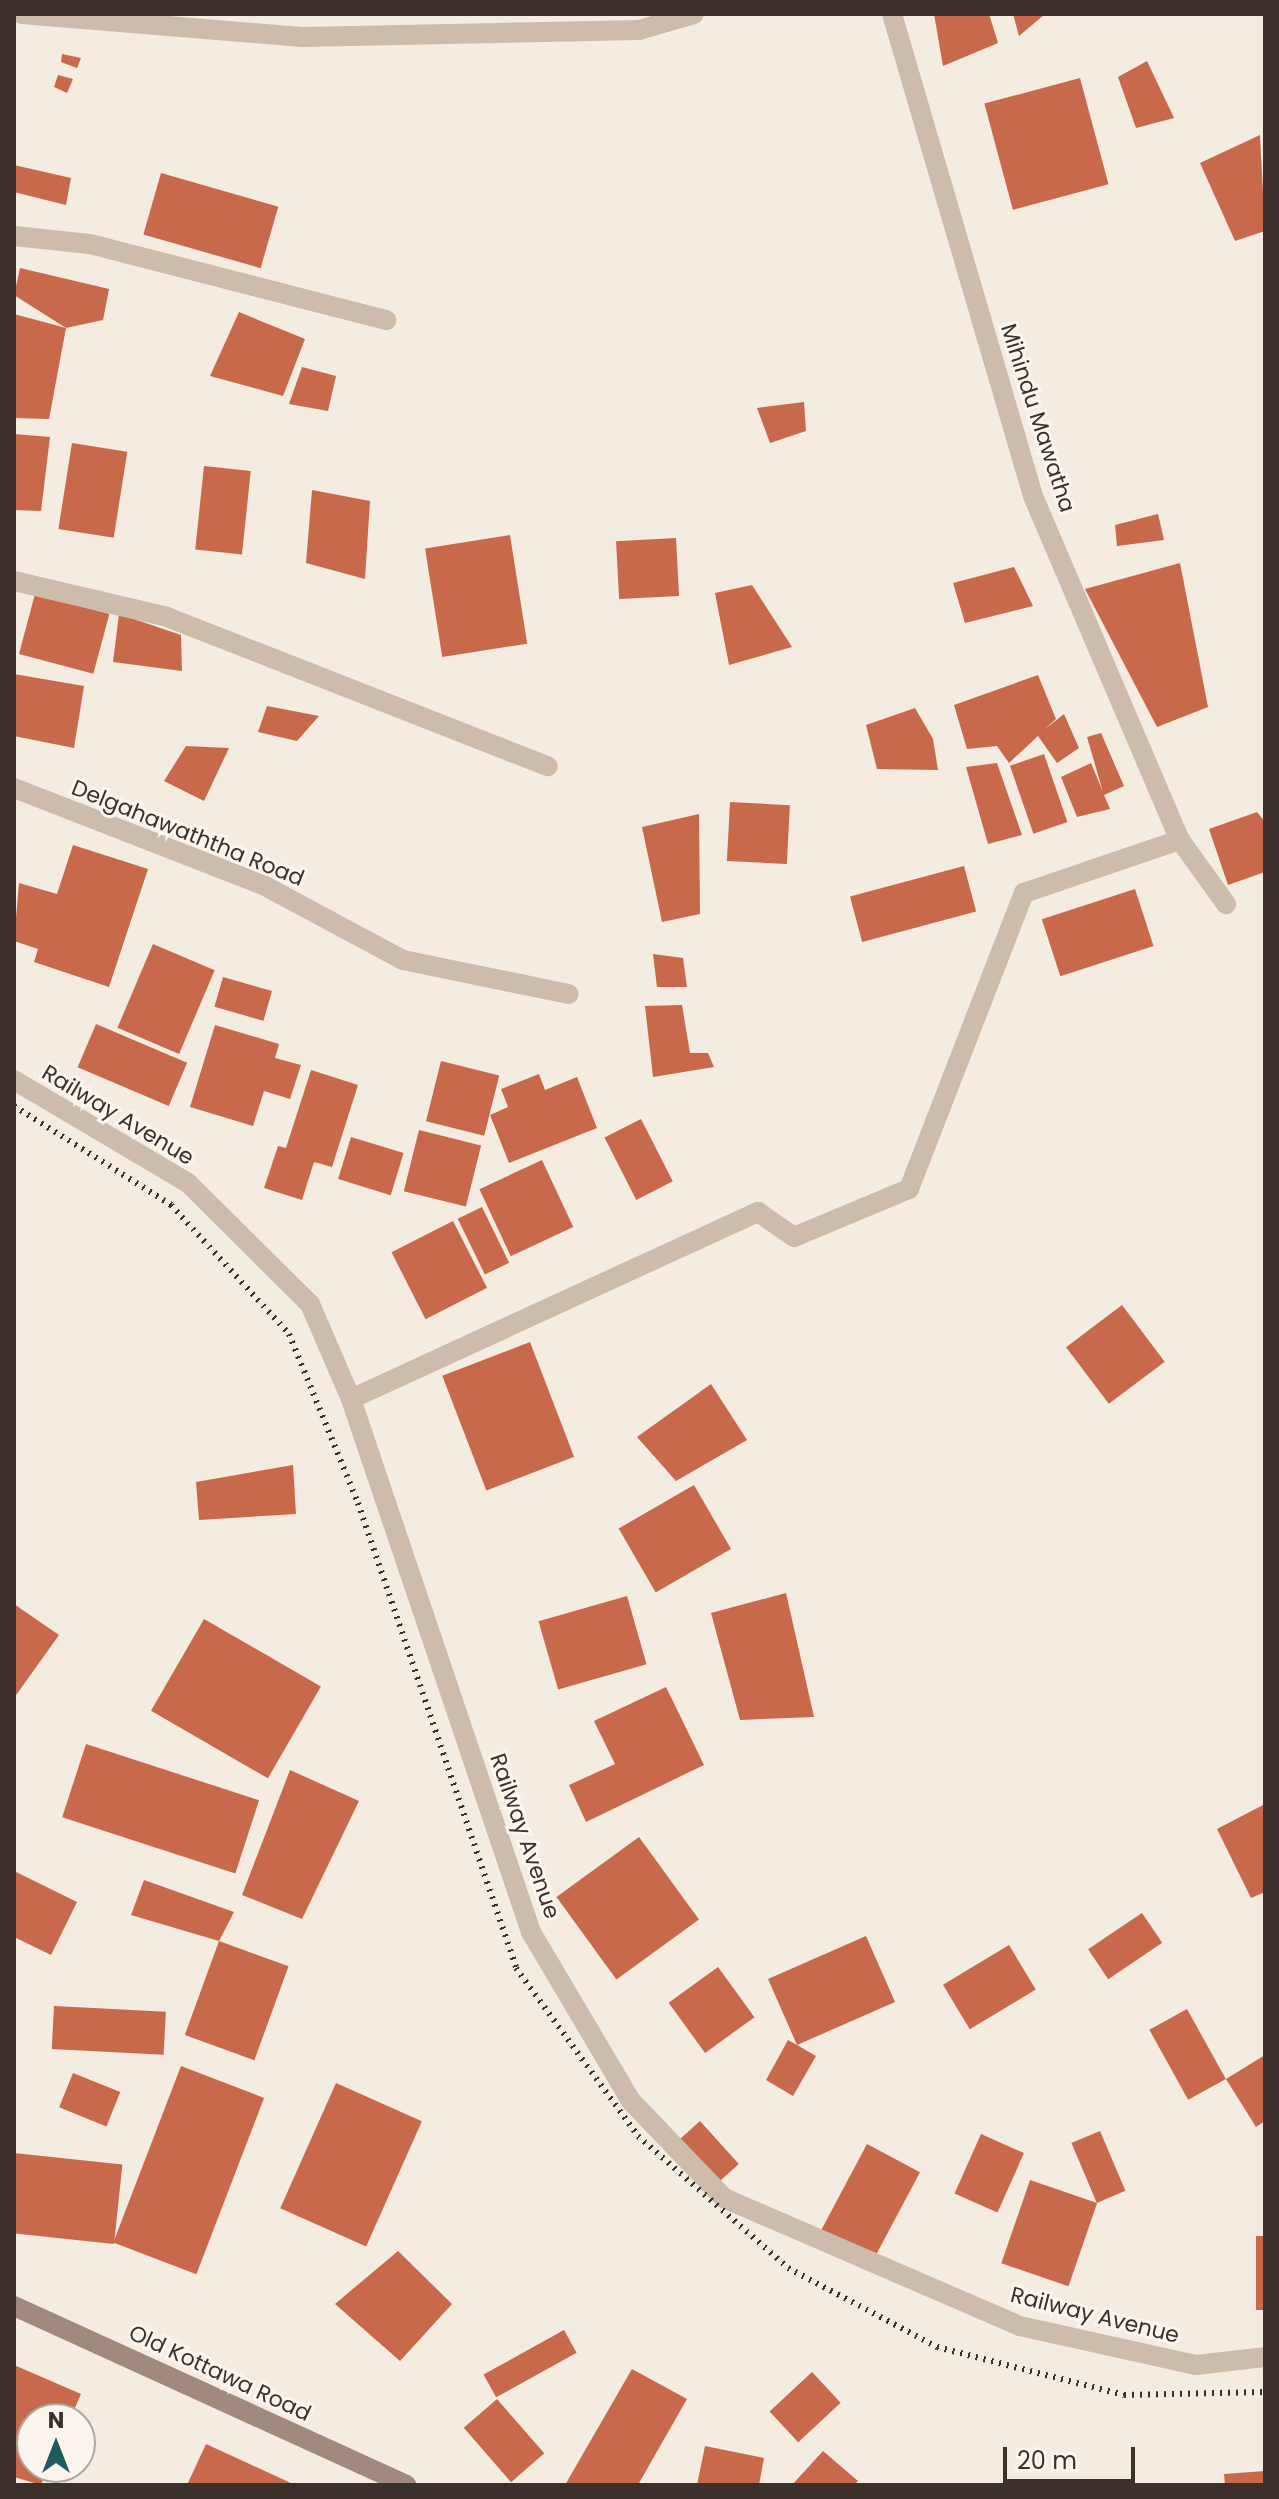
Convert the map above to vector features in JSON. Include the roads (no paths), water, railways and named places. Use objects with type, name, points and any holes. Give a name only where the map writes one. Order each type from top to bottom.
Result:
[{"type":"street","points":[[22,14],[302,37],[639,30],[694,14]]},
{"type":"street","name":"Mihindu Mawatha","points":[[892,14],[1033,496],[1180,840],[1226,904]]},
{"type":"street","points":[[14,236],[90,244],[386,320]]},
{"type":"street","points":[[14,581],[167,617],[548,766]]},
{"type":"street","name":"Delgahawaththa Road","points":[[14,788],[265,886],[403,960],[569,994]]},
{"type":"street","points":[[351,1399],[758,1212],[794,1237],[909,1189],[1024,893],[1180,840]]},
{"type":"street","name":"Railway Avenue","points":[[14,1080],[188,1183],[310,1304],[351,1399],[531,1932],[631,2101],[724,2198],[1020,2326],[1196,2365],[1265,2357]]},
{"type":"street","name":"Old Kottawa Road","points":[[14,2306],[406,2485]]},
{"type":"railway","points":[[14,1106],[171,1205],[289,1334],[358,1503],[516,1968],[638,2136],[788,2268],[937,2347],[1124,2395],[1265,2392]]}]
